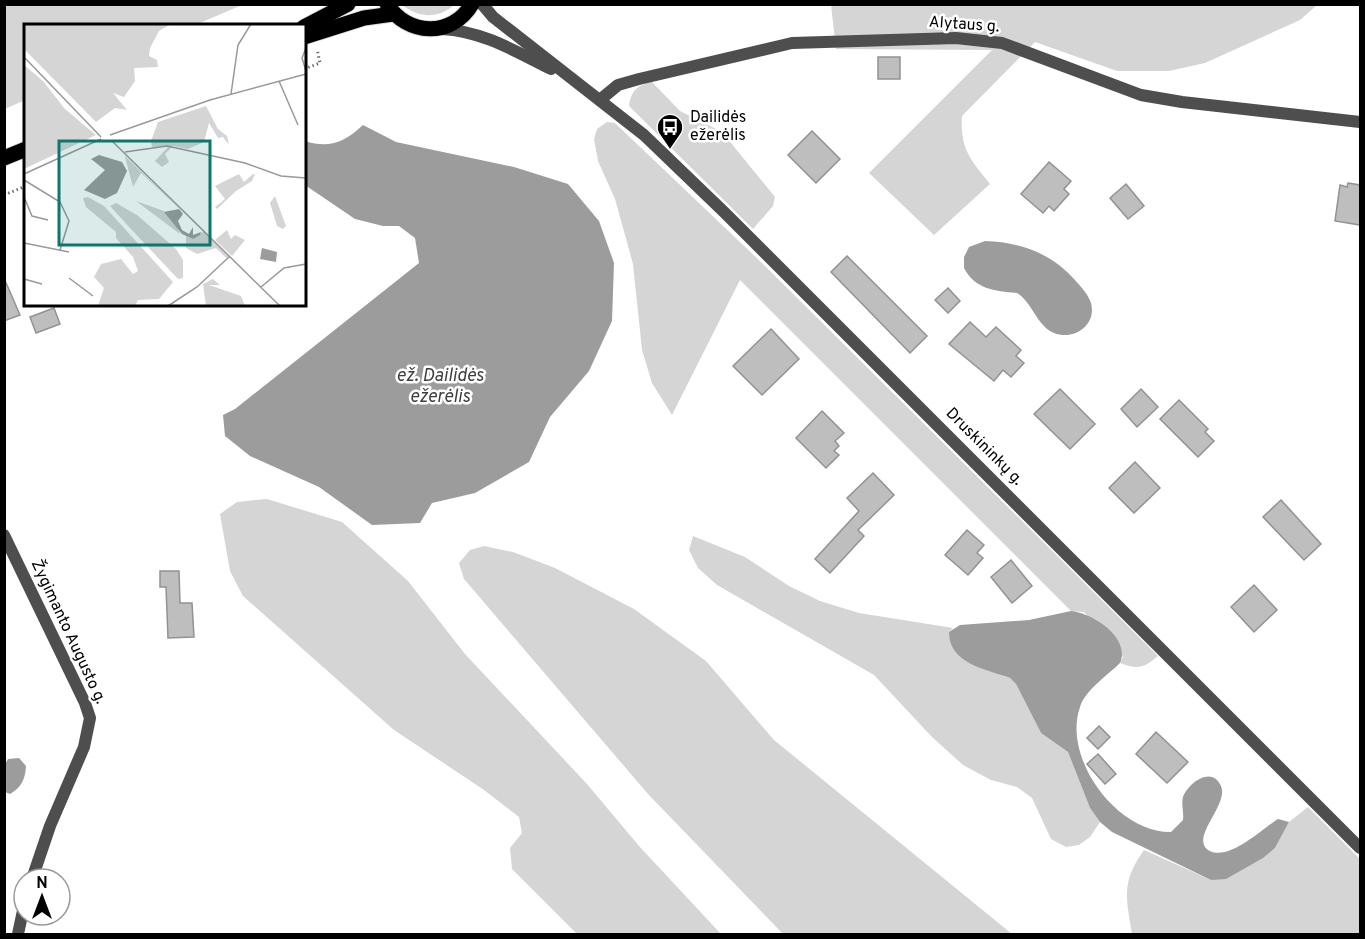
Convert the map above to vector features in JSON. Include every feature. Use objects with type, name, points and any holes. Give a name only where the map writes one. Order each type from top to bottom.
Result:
[{"type":"main road","points":[[306,26],[348,4]]},
{"type":"main road","points":[[306,37],[390,9],[406,24],[422,29],[439,29],[454,23],[472,4]]},
{"type":"main road","points":[[4,158],[24,150]]},
{"type":"street","points":[[482,4],[493,17],[574,80]]},
{"type":"street","points":[[439,29],[464,30],[483,36],[574,80]]},
{"type":"street","name":"Alytaus g.","points":[[601,99],[618,85],[792,43],[956,38],[1002,43],[1141,95],[1182,102],[1360,122]]},
{"type":"street","name":"Druskininkų g.","points":[[574,80],[644,135],[733,220],[1360,848]]},
{"type":"street","name":"Žygimanto Augusto g.","points":[[4,535],[86,704],[90,718],[84,747],[50,826],[36,867]]},
{"type":"path","points":[[306,68],[320,63]]},
{"type":"path","points":[[4,195],[24,187]]},
{"type":"shaded area","points":[[5,4],[242,4],[197,24],[24,24],[24,100],[5,109]]},
{"type":"shaded area","points":[[402,5],[454,5],[442,13],[428,15],[415,12]]},
{"type":"shaded area","points":[[831,5],[1317,5],[1300,20],[1205,63],[1169,71],[1117,71],[1035,42],[962,116],[963,137],[968,153],[990,184],[934,235],[869,173],[992,50],[836,49]]},
{"type":"shaded area","points":[[652,82],[680,111],[722,132],[775,197],[773,206],[753,229],[629,106],[631,96],[636,90]]},
{"type":"shaded area","points":[[607,122],[615,123],[762,263],[1158,656],[1140,667],[1120,663],[1123,657],[1084,612],[1071,611],[740,280],[672,415],[652,383],[642,350],[633,264],[615,199],[598,161],[594,139],[597,129]]},
{"type":"shaded area","points":[[267,499],[342,522],[408,581],[465,654],[587,784],[639,846],[721,934],[577,934],[512,869],[510,848],[522,833],[519,817],[484,790],[394,730],[243,596],[230,571],[220,514],[237,502]]},
{"type":"shaded area","points":[[693,536],[745,557],[789,586],[820,601],[859,613],[953,628],[949,632],[973,665],[1010,678],[1016,684],[1041,733],[1068,752],[1090,808],[1100,822],[1090,837],[1079,845],[1066,847],[1051,839],[1032,798],[1017,787],[991,780],[963,765],[932,737],[874,675],[717,585],[698,568],[689,550]]},
{"type":"shaded area","points":[[484,546],[513,552],[555,568],[634,609],[706,661],[774,740],[1012,934],[783,934],[648,794],[464,579],[459,563],[470,550]]},
{"type":"shaded area","points":[[1308,807],[1360,859],[1360,934],[1132,934],[1127,890],[1132,871],[1144,850],[1211,880],[1262,858],[1275,848],[1289,822]]},
{"type":"water","name":"ež. Dailidės ežerėlis","points":[[363,125],[396,142],[514,167],[568,184],[599,221],[614,263],[612,321],[589,371],[550,417],[529,462],[475,493],[432,503],[420,523],[372,525],[319,487],[250,456],[225,436],[223,415],[235,409],[419,263],[415,238],[399,226],[383,226],[355,219],[306,186],[306,141],[329,144],[350,136]]},
{"type":"water","points":[[985,241],[1010,244],[1034,251],[1066,271],[1090,300],[1092,311],[1087,324],[1076,333],[1069,335],[1054,333],[1043,325],[1027,302],[1017,293],[993,290],[980,285],[968,275],[964,268],[964,257],[969,247]]},
{"type":"water","points":[[1071,611],[1089,616],[1108,628],[1120,645],[1122,654],[1120,663],[1092,689],[1080,707],[1077,727],[1079,748],[1098,789],[1131,820],[1151,829],[1171,832],[1183,820],[1182,800],[1190,786],[1200,778],[1212,777],[1221,786],[1222,794],[1206,829],[1204,844],[1208,850],[1216,853],[1225,852],[1245,843],[1278,819],[1289,822],[1275,848],[1263,858],[1226,879],[1211,880],[1112,832],[1100,822],[1090,808],[1068,752],[1041,733],[1016,684],[1010,678],[971,664],[955,651],[951,643],[949,632],[960,625],[1029,620]]},
{"type":"water","points":[[19,758],[26,766],[25,775],[20,785],[10,794],[5,792],[5,764],[8,759]]},
{"type":"building","points":[[878,57],[900,57],[900,79],[878,79]]},
{"type":"building","points":[[812,131],[840,159],[816,183],[788,155]]},
{"type":"building","points":[[1049,162],[1071,181],[1064,189],[1069,194],[1054,211],[1049,206],[1043,213],[1021,194]]},
{"type":"building","points":[[1348,183],[1360,185],[1360,225],[1335,221],[1340,185],[1347,187]]},
{"type":"building","points":[[1126,184],[1144,206],[1128,219],[1110,198]]},
{"type":"building","points":[[847,256],[927,336],[910,353],[831,272]]},
{"type":"building","points":[[4,278],[20,315],[4,321]]},
{"type":"building","points":[[948,288],[960,301],[948,313],[935,300]]},
{"type":"building","points":[[54,308],[60,324],[36,333],[30,317]]},
{"type":"building","points":[[970,322],[986,337],[996,327],[1021,350],[1016,356],[1024,363],[1011,377],[1003,370],[994,381],[949,344]]},
{"type":"building","points":[[771,329],[799,359],[762,395],[733,366]]},
{"type":"building","points":[[1060,389],[1095,424],[1070,449],[1034,414]]},
{"type":"building","points":[[1141,389],[1158,407],[1137,427],[1121,409]]},
{"type":"building","points":[[1179,400],[1208,429],[1205,432],[1214,441],[1198,457],[1160,419]]},
{"type":"building","points":[[822,411],[844,433],[835,441],[839,446],[834,451],[839,455],[826,468],[796,438]]},
{"type":"building","points":[[1135,462],[1160,488],[1134,513],[1109,488]]},
{"type":"building","points":[[873,473],[894,495],[858,530],[864,536],[830,573],[815,559],[859,511],[847,498]]},
{"type":"building","points":[[1281,500],[1321,544],[1304,560],[1263,517]]},
{"type":"building","points":[[967,530],[984,545],[977,553],[983,558],[968,575],[945,555]]},
{"type":"building","points":[[1011,560],[1032,586],[1012,603],[991,577]]},
{"type":"building","points":[[160,571],[179,571],[180,603],[192,603],[194,637],[168,638],[166,587],[160,587]]},
{"type":"building","points":[[1254,585],[1277,610],[1254,632],[1231,607]]},
{"type":"building","points":[[1099,726],[1110,737],[1098,749],[1087,738]]},
{"type":"building","points":[[1156,732],[1188,762],[1167,783],[1136,754]]},
{"type":"building","points":[[1098,754],[1116,774],[1105,784],[1087,764]]},
{"type":"place","name":"Dailidės ežerėlis","points":[[670,150]]}]
